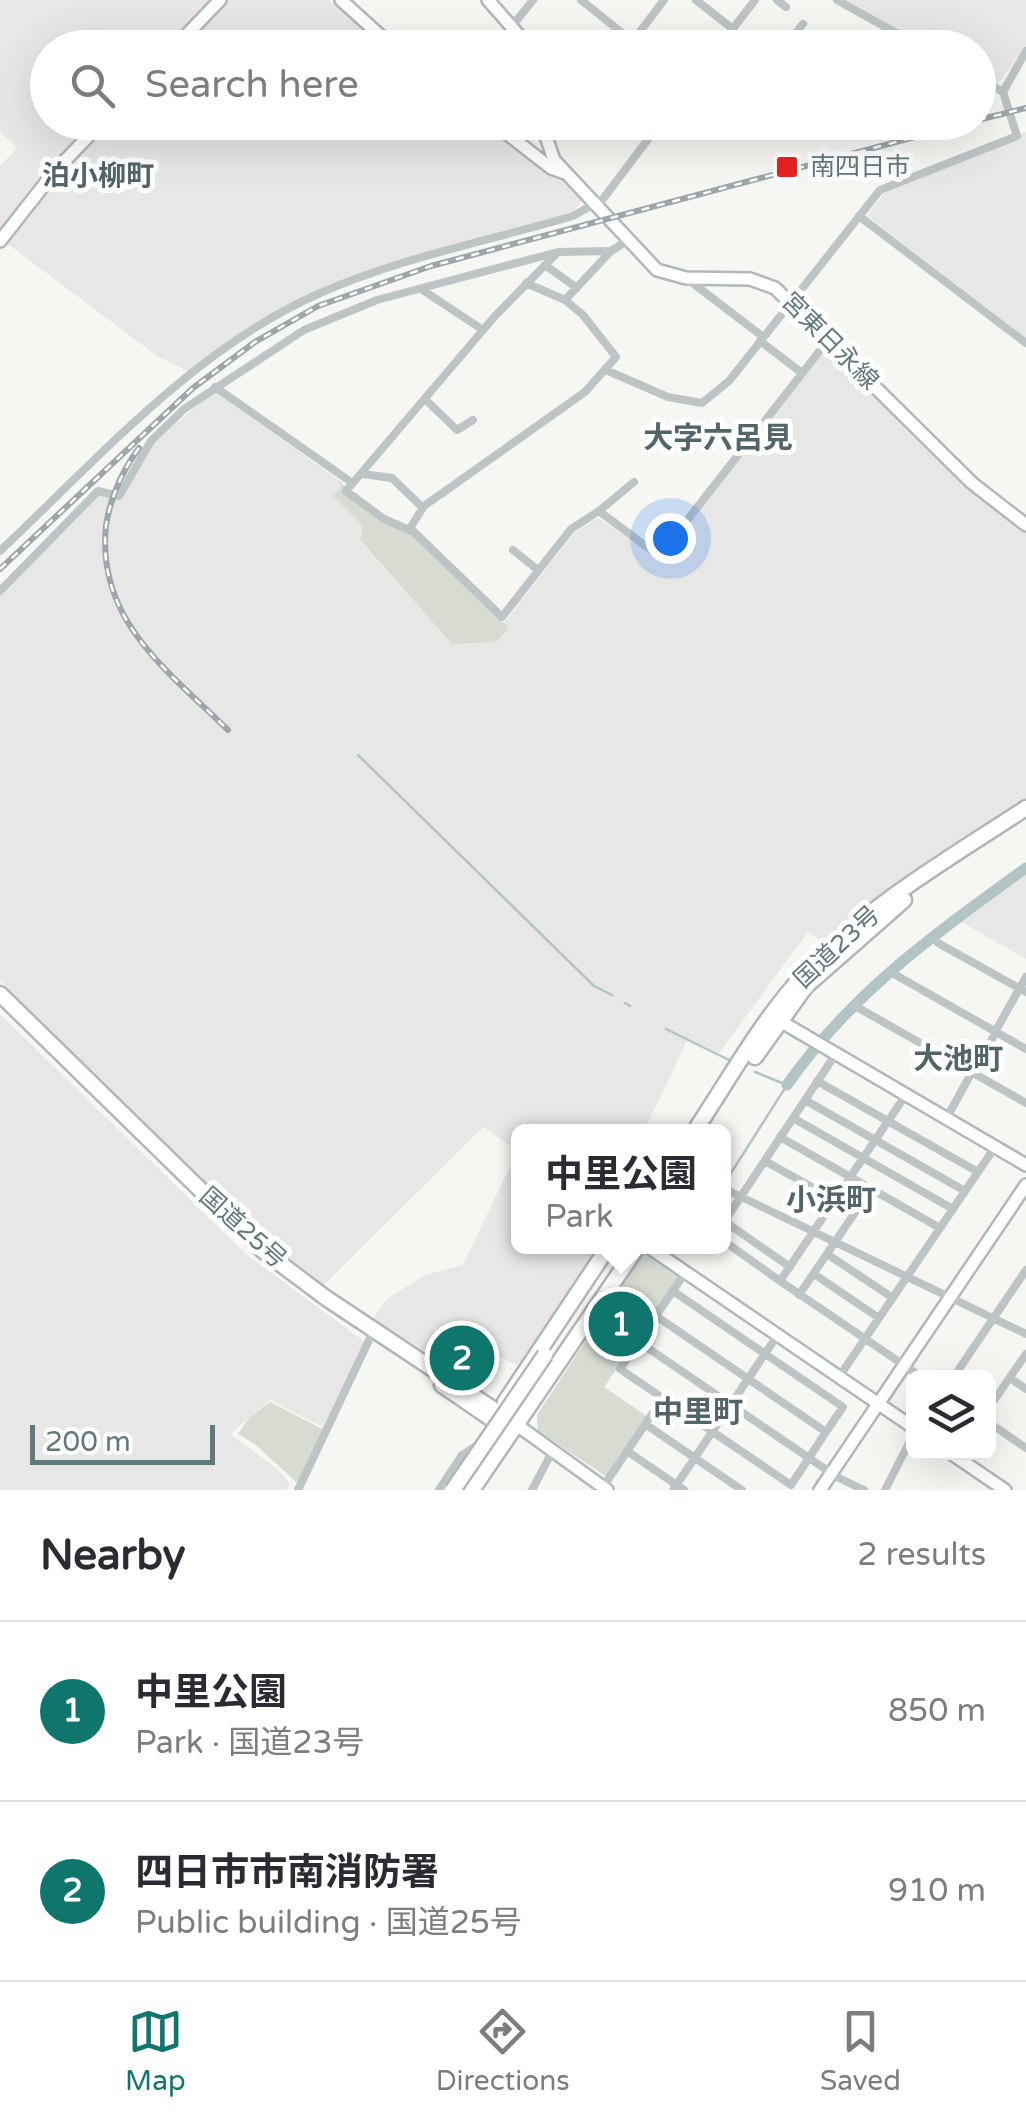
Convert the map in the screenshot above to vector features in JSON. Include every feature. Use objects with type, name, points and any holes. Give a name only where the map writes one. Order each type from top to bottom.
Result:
[{"type":"highway","name":"国道23号","points":[[709,1124],[800,979],[860,920],[1026,808]]},
{"type":"highway","name":"国道23号","points":[[700,1124],[776,1018],[868,927],[1026,819]]},
{"type":"highway","name":"国道25号","points":[[0,994],[262,1250],[326,1298],[470,1393],[495,1416]]},
{"type":"highway","name":"国道25号","points":[[0,1006],[251,1250],[371,1336],[515,1429]]},
{"type":"highway","points":[[446,1490],[607,1254]]},
{"type":"highway","points":[[464,1490],[608,1254]]},
{"type":"highway","points":[[446,1490],[621,1254]]},
{"type":"highway","points":[[475,1490],[633,1254]]},
{"type":"highway","points":[[470,1393],[497,1394],[522,1376]]},
{"type":"street","points":[[191,30],[220,0]]},
{"type":"street","points":[[341,0],[356,6],[378,30]]},
{"type":"street","points":[[488,0],[517,30]]},
{"type":"street","points":[[513,25],[533,0]]},
{"type":"street","points":[[581,0],[619,30]]},
{"type":"street","points":[[641,30],[664,0]]},
{"type":"street","points":[[696,0],[732,30],[755,0]]},
{"type":"street","points":[[777,0],[786,7]]},
{"type":"street","points":[[837,0],[891,30]]},
{"type":"street","points":[[798,30],[802,24]]},
{"type":"street","points":[[1003,92],[1026,51]]},
{"type":"street","points":[[608,371],[668,397],[700,404],[728,381],[880,190],[1017,136],[1003,92],[996,88]]},
{"type":"street","points":[[0,241],[85,140]]},
{"type":"street","points":[[515,140],[551,168],[565,173]]},
{"type":"street","name":"宮東日永線","points":[[545,140],[565,173],[657,270],[686,278],[750,278],[775,288],[972,483],[1026,525]]},
{"type":"street","points":[[0,551],[180,383],[274,318],[366,275],[572,216],[596,205],[647,140]]},
{"type":"street","points":[[859,216],[1026,343]]},
{"type":"street","points":[[565,300],[611,251],[627,240]]},
{"type":"street","points":[[0,591],[98,491],[119,496],[150,441],[215,388],[304,330],[378,300],[558,252],[611,251]]},
{"type":"street","points":[[558,252],[483,330],[346,491],[384,519],[409,530],[502,617],[571,529],[599,512],[634,482]]},
{"type":"street","points":[[544,265],[577,288]]},
{"type":"street","points":[[686,278],[802,373]]},
{"type":"street","points":[[409,530],[422,508],[585,392],[608,371],[616,357],[583,315],[565,300],[526,283]]},
{"type":"street","points":[[424,290],[483,330]]},
{"type":"street","points":[[599,512],[658,556],[829,338]]},
{"type":"street","points":[[215,388],[351,482]]},
{"type":"street","points":[[426,400],[457,430],[473,420]]},
{"type":"street","points":[[362,474],[392,478],[422,508]]},
{"type":"street","points":[[513,550],[538,570]]},
{"type":"street","points":[[938,943],[1023,990]]},
{"type":"street","points":[[894,974],[1026,1050]]},
{"type":"street","points":[[946,1119],[1023,990],[1026,977]]},
{"type":"street","points":[[856,1006],[1026,1103]]},
{"type":"street","points":[[776,1018],[1026,1165]]},
{"type":"street","points":[[731,1210],[835,1056]]},
{"type":"street","points":[[817,1081],[978,1172]]},
{"type":"street","points":[[780,1281],[906,1096]]},
{"type":"street","points":[[805,1100],[966,1191]]},
{"type":"street","points":[[793,1118],[953,1210]]},
{"type":"street","points":[[780,1137],[940,1228]]},
{"type":"street","points":[[839,1377],[996,1147]]},
{"type":"street","points":[[764,1161],[834,1200]]},
{"type":"street","points":[[820,1490],[1026,1184]]},
{"type":"street","points":[[799,1295],[871,1189]]},
{"type":"street","points":[[731,1192],[1026,1334]]},
{"type":"street","points":[[731,1226],[790,1267]]},
{"type":"street","points":[[731,1247],[911,1370]]},
{"type":"street","points":[[658,1254],[906,1425]]},
{"type":"street","points":[[827,1254],[893,1298]]},
{"type":"street","points":[[673,1292],[843,1407],[789,1487],[620,1369],[685,1273]]},
{"type":"street","points":[[958,1370],[1025,1273]]},
{"type":"street","points":[[814,1274],[880,1318]]},
{"type":"street","points":[[656,1316],[826,1432]]},
{"type":"street","points":[[298,1490],[371,1336]]},
{"type":"street","points":[[628,1452],[678,1488],[694,1458],[778,1336]]},
{"type":"street","points":[[638,1342],[831,1474],[864,1490]]},
{"type":"street","points":[[996,1398],[1026,1354]]},
{"type":"street","points":[[1010,1378],[1026,1389]]},
{"type":"street","points":[[515,1429],[605,1489],[663,1398]]},
{"type":"street","points":[[645,1424],[742,1490]]},
{"type":"street","points":[[996,1427],[1026,1448]]},
{"type":"street","points":[[885,1490],[906,1447]]},
{"type":"street","points":[[532,1490],[552,1452]]},
{"type":"street","points":[[961,1460],[1004,1490]]},
{"type":"shaded area","points":[[0,0],[213,0],[184,30],[30,30],[30,140],[78,140],[30,189],[0,230],[0,166],[17,148],[0,132]]},
{"type":"shaded area","points":[[227,0],[329,0],[367,30],[204,30],[201,28]]},
{"type":"shaded area","points":[[841,0],[1026,0],[1026,46],[996,86],[996,30],[896,30]]},
{"type":"shaded area","points":[[1026,132],[1026,338],[867,216],[884,193]]},
{"type":"shaded area","points":[[94,140],[507,140],[585,199],[568,216],[313,294],[192,373],[157,356],[5,242],[52,182]]},
{"type":"shaded area","points":[[827,347],[965,487],[1026,534],[1026,799],[823,942],[808,932],[719,1053],[688,1039],[647,1124],[511,1124],[511,1146],[483,1127],[324,1285],[260,1236],[0,981],[0,594],[98,495],[122,499],[134,470],[155,441],[214,391],[340,481],[363,526],[360,541],[452,644],[503,632],[509,627],[504,623],[574,533],[598,518],[659,560]]},
{"type":"shaded area","points":[[340,481],[365,506],[425,542],[450,565],[509,627],[496,642],[452,644],[360,540],[363,526],[333,496],[341,488]]},
{"type":"shaded area","points":[[1026,875],[1026,959],[962,922]]},
{"type":"shaded area","points":[[0,1014],[246,1254],[365,1342],[323,1427],[270,1400],[230,1434],[276,1468],[290,1484],[286,1490],[0,1490]]},
{"type":"shaded area","points":[[511,1164],[511,1254],[594,1254],[516,1365],[436,1328],[425,1351],[373,1319],[387,1299],[425,1275],[463,1265]]},
{"type":"shaded area","points":[[643,1254],[679,1277],[604,1387],[648,1417],[607,1477],[538,1431],[537,1415]]},
{"type":"shaded area","points":[[270,1402],[324,1430],[297,1483],[256,1445],[238,1434],[249,1418]]},
{"type":"waterway","points":[[358,755],[594,986],[612,995]]},
{"type":"waterway","points":[[787,1085],[812,1051],[867,993],[927,941],[1026,868]]},
{"type":"waterway","points":[[625,1003],[630,1006]]},
{"type":"waterway","points":[[666,1029],[729,1060]]},
{"type":"waterway","points":[[731,1173],[787,1085],[755,1072]]},
{"type":"railway","points":[[996,116],[1026,108]]},
{"type":"railway","points":[[0,569],[193,388],[255,342],[318,306],[431,266],[904,140]]},
{"type":"railway","points":[[139,448],[118,486],[106,526],[106,559],[112,589],[141,641],[228,730]]},
{"type":"place","name":"南四日市","points":[[787,167]]},
{"type":"place","name":"中里公園","points":[[621,1324]]},
{"type":"place","name":"四日市市南消防署","points":[[462,1358]]},
{"type":"district","name":"泊小柳町","points":[[98,176]]},
{"type":"district","name":"大字六呂見","points":[[718,438]]},
{"type":"district","name":"大池町","points":[[958,1059]]},
{"type":"district","name":"小浜町","points":[[831,1200]]},
{"type":"district","name":"中里町","points":[[698,1412]]}]
